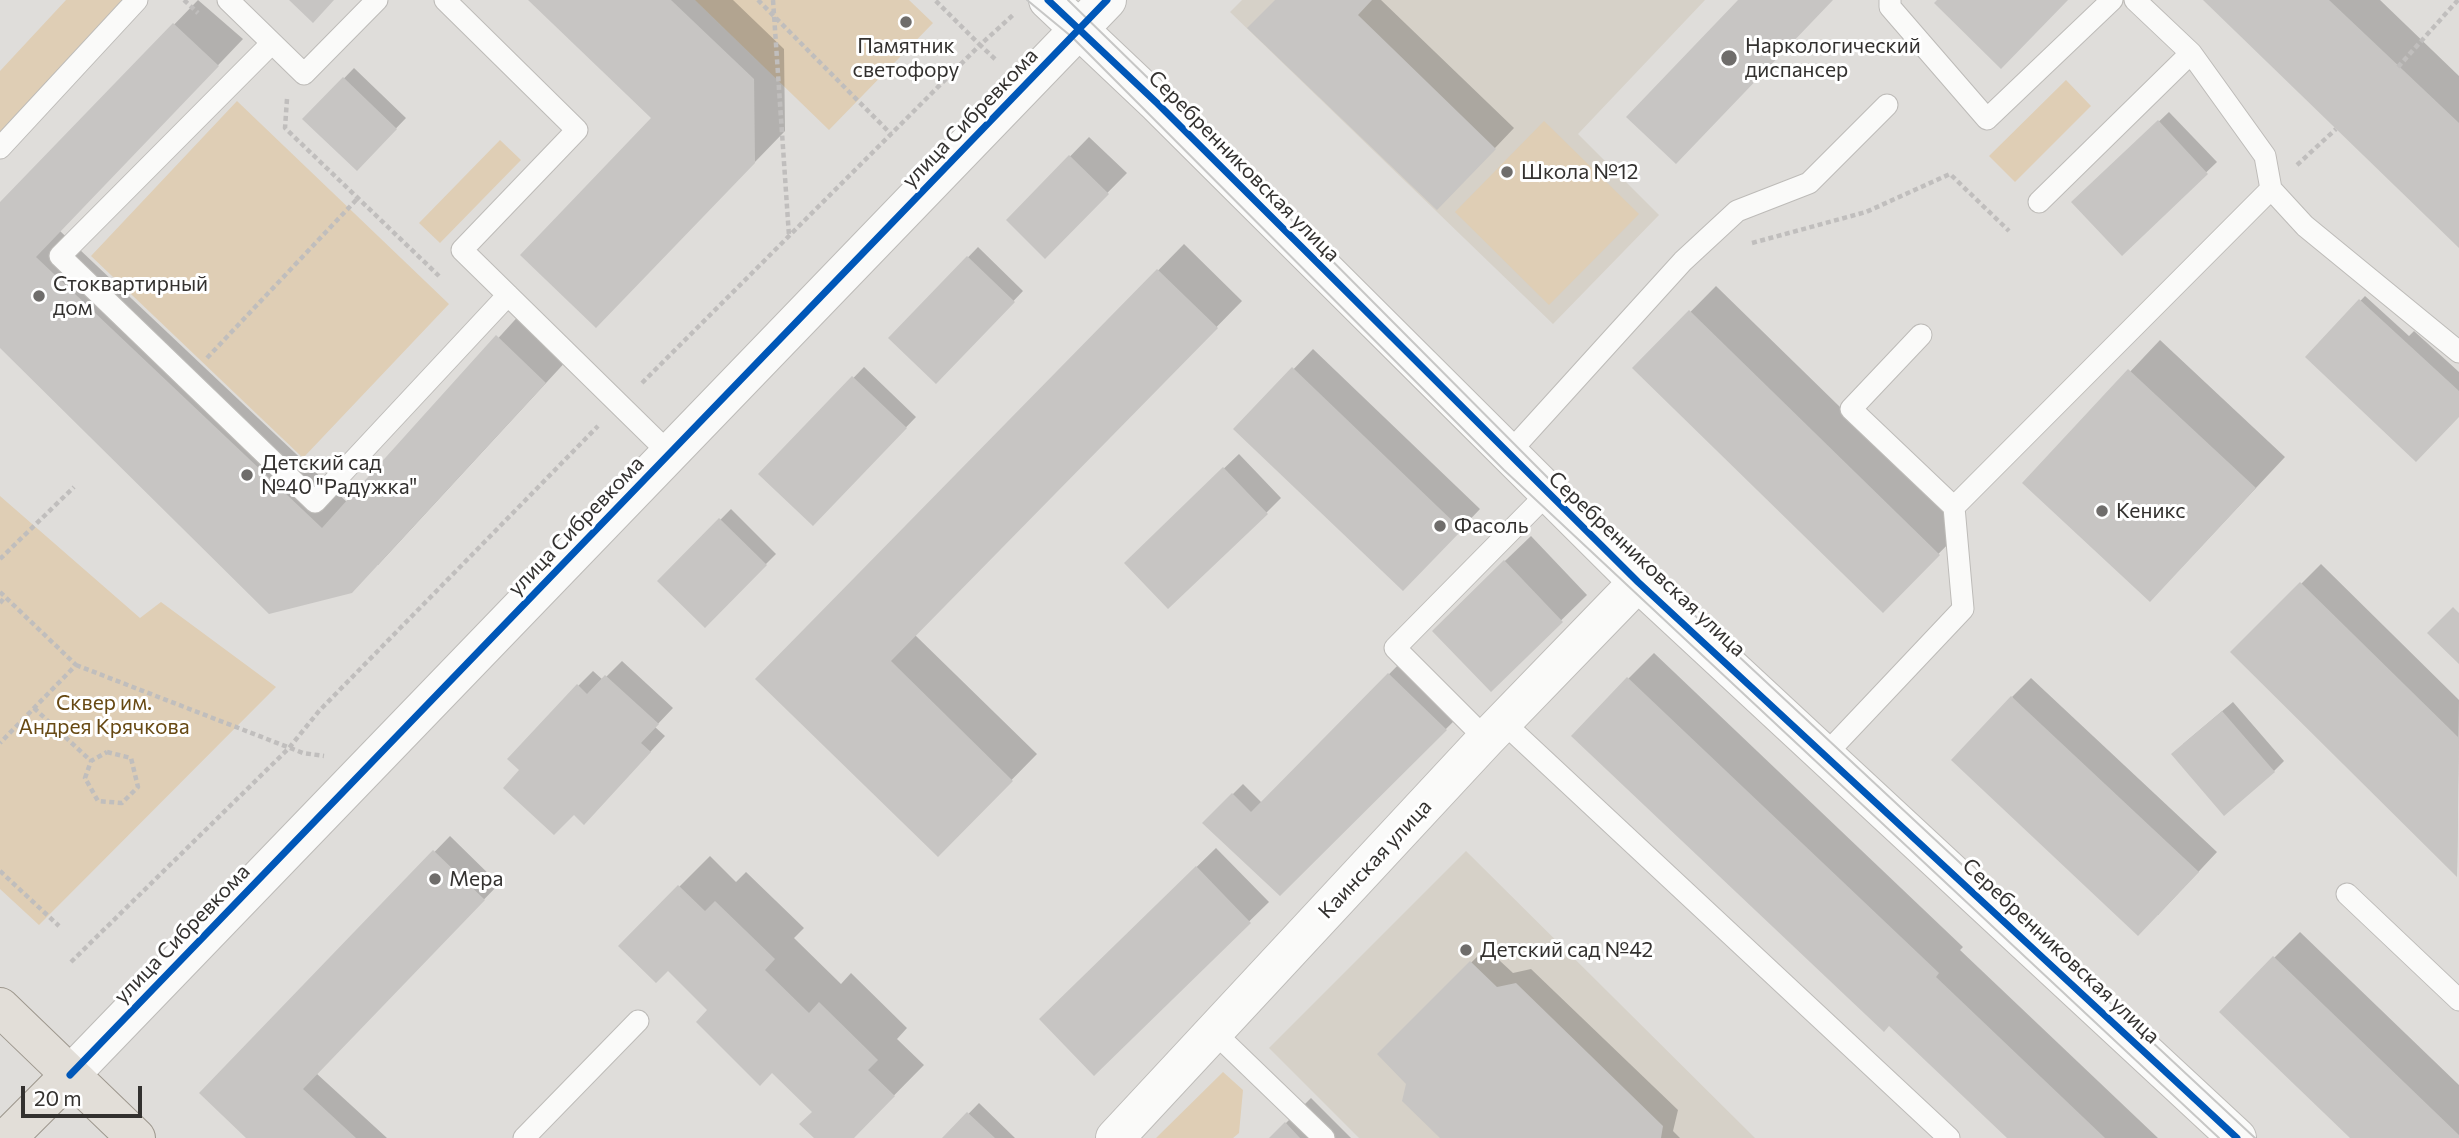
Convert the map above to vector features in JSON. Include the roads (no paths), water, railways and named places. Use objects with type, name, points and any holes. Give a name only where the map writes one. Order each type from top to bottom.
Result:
[{"type":"main road","points":[[0,1007],[135,1138]]},
{"type":"main road","points":[[8,1138],[70,1075]]},
{"type":"street","name":"улица Сибревкома","points":[[70,1075],[1107,0]]},
{"type":"street","name":"Серебренниковская улица","points":[[1033,5],[1081,29],[1507,455],[1638,582],[2237,1138]]},
{"type":"street","name":"Каинская улица","points":[[1115,1138],[1495,730],[1638,582]]},
{"type":"lane","points":[[0,148],[137,0]]},
{"type":"lane","points":[[228,0],[304,74],[377,0]]},
{"type":"lane","points":[[445,0],[578,130],[462,250],[618,406],[670,454]]},
{"type":"lane","points":[[1890,0],[1890,7],[1987,119],[2112,0]]},
{"type":"lane","points":[[2135,0],[2191,53],[2265,156],[2271,189],[2305,226],[2459,352]]},
{"type":"lane","points":[[272,43],[60,256],[315,502],[508,295]]},
{"type":"lane","points":[[2039,202],[2191,53]]},
{"type":"lane","points":[[1507,455],[1683,261],[1737,211],[1809,183],[1887,105]]},
{"type":"lane","points":[[1954,507],[2271,189]]},
{"type":"lane","points":[[1825,755],[1963,609],[1954,507],[1851,409],[1921,335]]},
{"type":"lane","points":[[1547,494],[1395,648],[1495,730],[1949,1138]]},
{"type":"lane","points":[[2347,894],[2459,1000]]},
{"type":"lane","points":[[524,1138],[638,1021]]},
{"type":"lane","points":[[1214,1032],[1324,1138]]},
{"type":"tram line","points":[[1027,0],[1072,37],[1504,470],[2219,1138]]},
{"type":"tram line","points":[[1068,0],[1237,165],[1555,485],[2255,1138]]},
{"type":"place","name":"Памятник светофору","points":[[906,22]]},
{"type":"place","name":"Наркологический диспансер","points":[[1729,58]]},
{"type":"place","name":"Школа №12","points":[[1507,172]]},
{"type":"place","name":"Стоквартирный дом","points":[[39,296]]},
{"type":"place","name":"Детский сад №40 \"Радужка\"","points":[[247,475]]},
{"type":"place","name":"Кеникс","points":[[2102,511]]},
{"type":"place","name":"Фасоль","points":[[1440,526]]},
{"type":"place","name":"Мера","points":[[435,879]]},
{"type":"place","name":"Детский сад №42","points":[[1466,950]]},
{"type":"park label","name":"Сквер им. Андрея Крячкова","points":[[104,715]]}]
